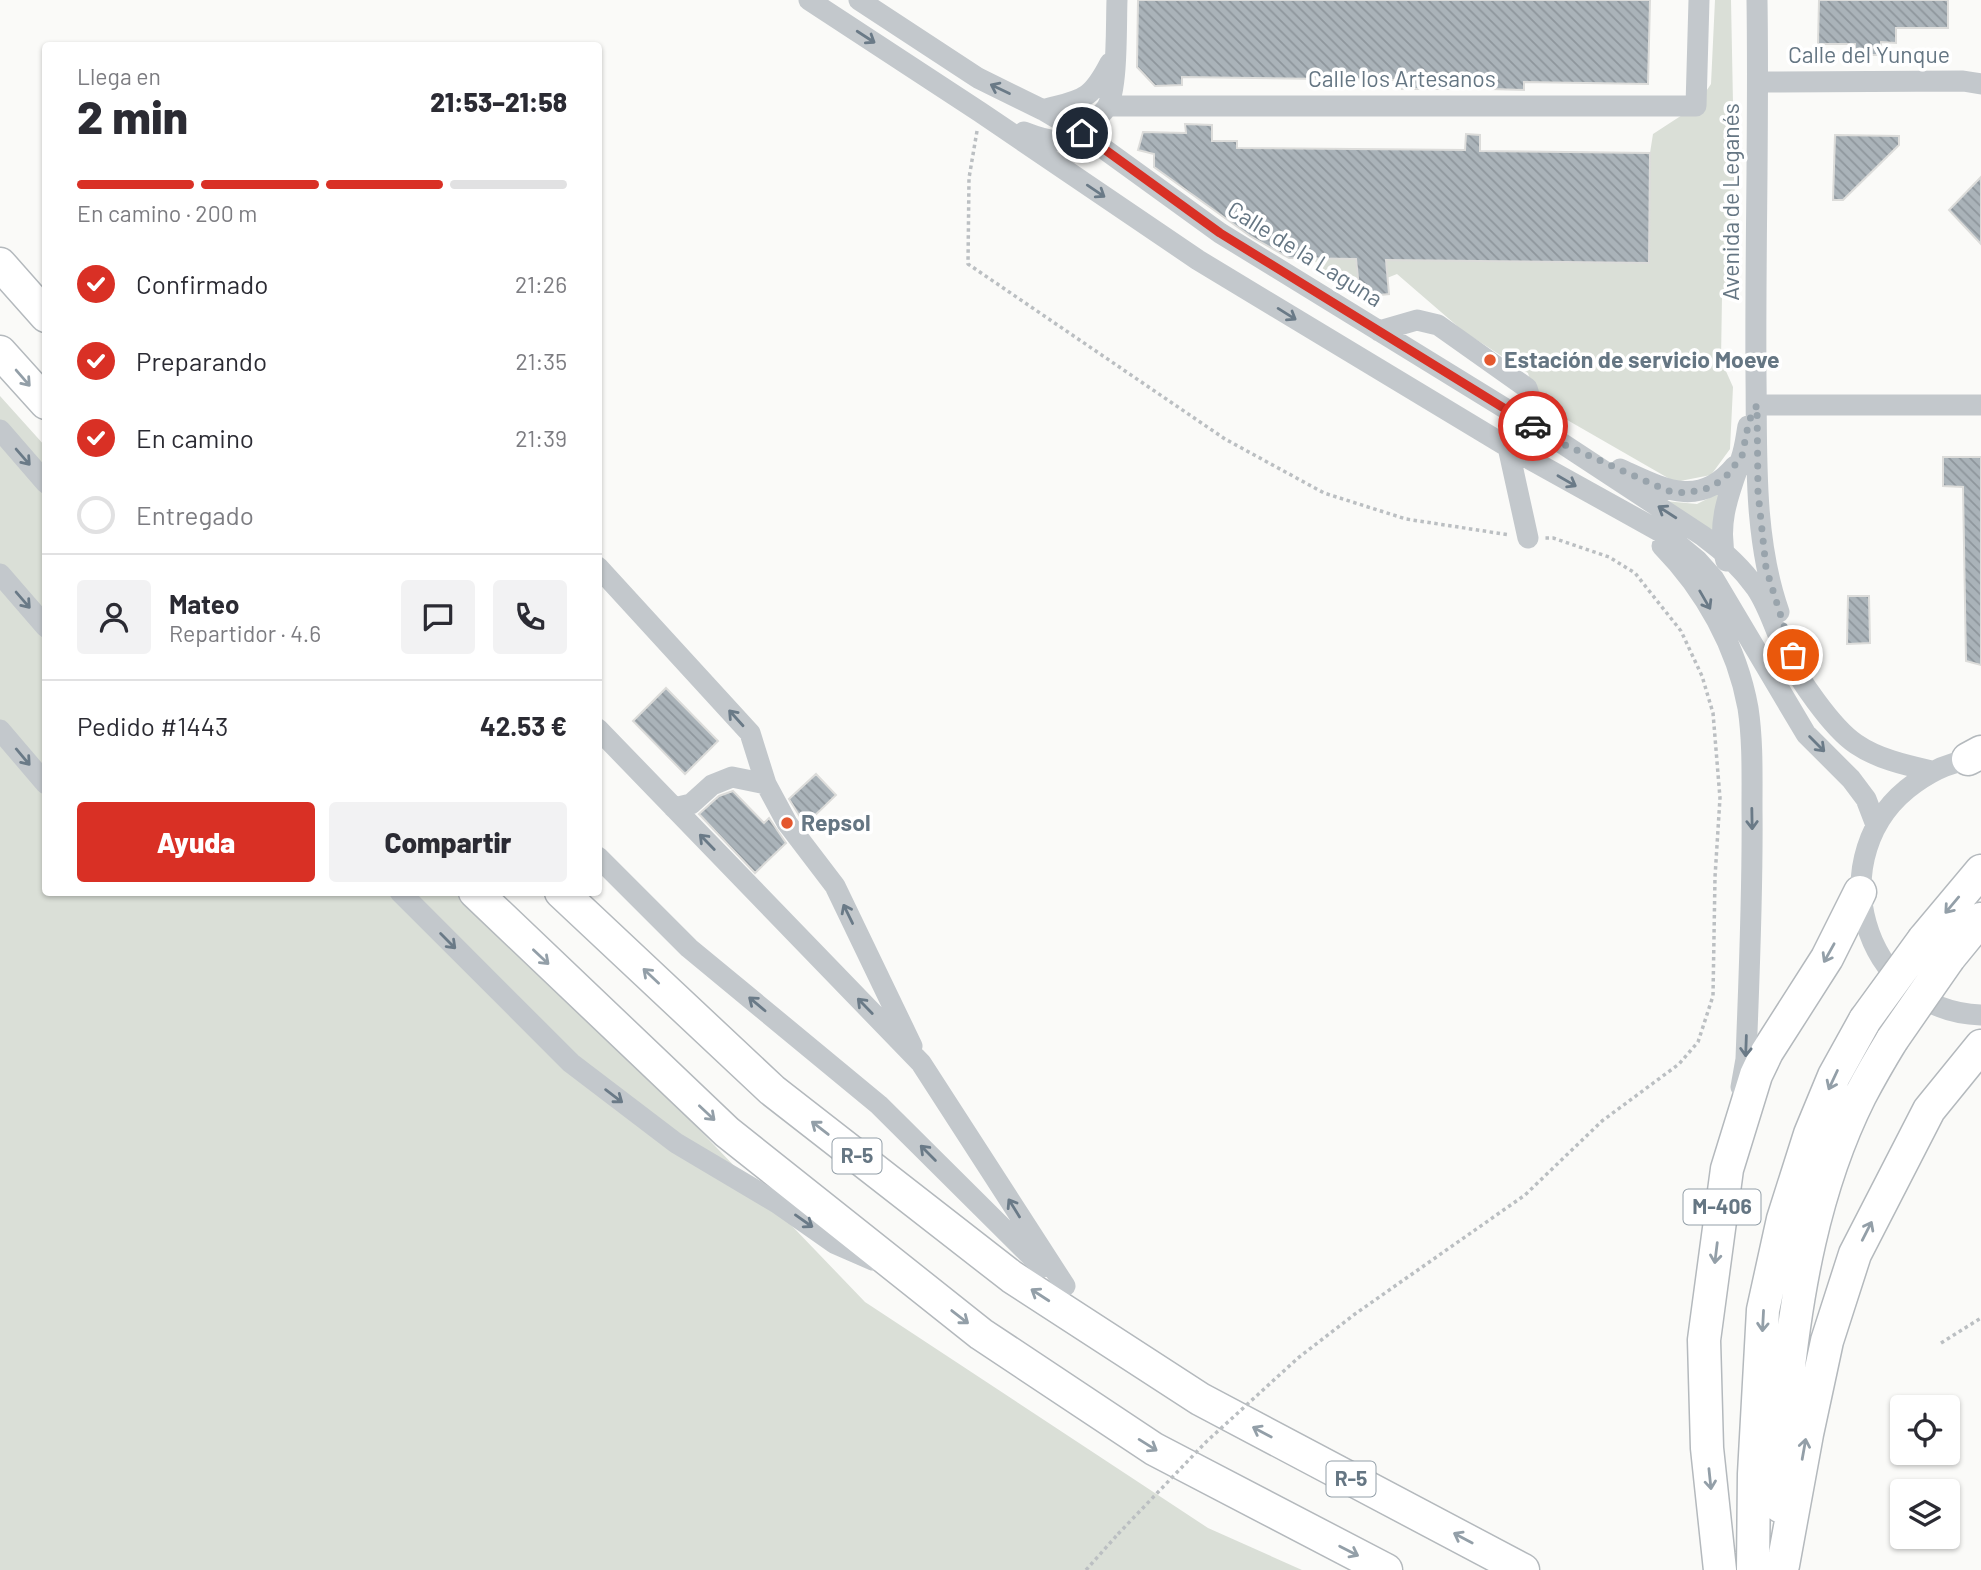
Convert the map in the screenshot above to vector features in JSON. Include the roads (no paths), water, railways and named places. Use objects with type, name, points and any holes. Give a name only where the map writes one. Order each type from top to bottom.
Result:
[{"type":"highway","points":[[0,264],[42,310]]},
{"type":"highway","points":[[0,352],[42,399]]},
{"type":"highway","name":"M-406","points":[[1768,1566],[1754,1474],[1763,1310],[1783,1219],[1810,1134],[1834,1076],[1865,1020],[1924,939],[1981,871]]},
{"type":"highway","name":"M-406","points":[[1719,1561],[1707,1448],[1704,1340],[1727,1169],[1745,1107],[1762,1063],[1827,958],[1860,892]]},
{"type":"highway","name":"R-5","points":[[479,896],[727,1132],[981,1334],[1154,1449],[1386,1570]]},
{"type":"highway","name":"R-5","points":[[565,896],[772,1090],[1013,1278],[1200,1399],[1523,1570]]},
{"type":"highway","points":[[1768,1566],[1794,1319],[1812,1230],[1836,1153],[1860,1096],[1892,1040],[1949,958],[1981,919]]},
{"type":"highway","points":[[1768,1566],[1807,1434],[1827,1341],[1855,1254],[1929,1110],[1981,1046]]},
{"type":"highway","points":[[1065,1286],[1119,1324],[1179,1386]]},
{"type":"street","points":[[809,0],[1198,260],[1508,447],[1668,536],[1697,560],[1714,579],[1806,734],[1851,779],[1866,799],[1875,825]]},
{"type":"street","name":"Calle de la Laguna","points":[[859,0],[978,78],[1082,133],[1220,233],[1563,444],[1723,551],[1755,587],[1786,654],[1812,695]]},
{"type":"street","points":[[983,114],[1046,141],[1062,142],[1082,133],[1108,106],[1116,65],[1116,0]]},
{"type":"street","name":"Avenida de Leganés","points":[[1696,106],[1699,0]]},
{"type":"street","name":"Avenida de Leganés","points":[[1757,0],[1758,492],[1766,568],[1793,655],[1812,695]]},
{"type":"street","points":[[1043,110],[1077,101],[1092,93],[1116,52]]},
{"type":"street","name":"Calle del Yunque","points":[[1758,82],[1963,81],[1981,84]]},
{"type":"street","name":"Calle los Artesanos","points":[[1108,106],[1696,106]]},
{"type":"street","points":[[1379,331],[1417,320],[1438,325],[1527,388],[1539,430]]},
{"type":"street","points":[[1757,405],[1981,405]]},
{"type":"street","name":"Avenida de Leganés","points":[[1757,405],[1749,421],[1742,456],[1730,486],[1722,519],[1723,551],[1732,584],[1778,688]]},
{"type":"street","points":[[0,430],[42,478]]},
{"type":"street","points":[[1563,444],[1668,491],[1687,493],[1708,488],[1724,479],[1742,456]]},
{"type":"street","points":[[1508,447],[1528,538]]},
{"type":"street","points":[[1604,502],[1659,543],[1699,588],[1734,659],[1748,708],[1753,880],[1746,1059],[1727,1169]]},
{"type":"street","points":[[602,571],[750,733],[766,784],[787,823],[835,886],[921,1063],[1065,1286]]},
{"type":"street","points":[[0,574],[42,622]]},
{"type":"street","points":[[1812,695],[1855,744],[1891,762],[1931,772]]},
{"type":"street","points":[[0,730],[42,779]]},
{"type":"street","points":[[602,733],[921,1063]]},
{"type":"street","points":[[1977,757],[1931,772],[1899,794],[1875,825],[1863,857],[1860,892],[1869,934],[1891,971],[1923,999],[1964,1014],[1981,1015]]},
{"type":"street","points":[[674,808],[691,804],[712,785],[732,777],[766,784]]},
{"type":"street","points":[[602,861],[689,948],[879,1105],[1046,1271],[1065,1286]]},
{"type":"street","points":[[403,896],[571,1063],[666,1135],[777,1203],[834,1242],[906,1275]]},
{"type":"place","name":"Estación de servicio Moeve","points":[[1490,360]]},
{"type":"place","name":"Repsol","points":[[787,823]]}]
